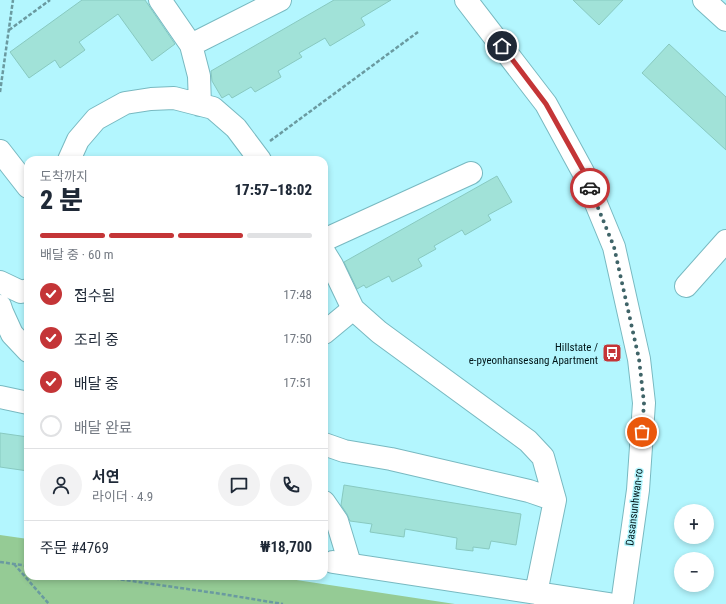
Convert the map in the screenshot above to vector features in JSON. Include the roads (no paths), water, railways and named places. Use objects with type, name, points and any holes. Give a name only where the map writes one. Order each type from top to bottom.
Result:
[{"type":"street","points":[[160,0],[191,45],[199,76],[200,105]]},
{"type":"street","points":[[191,45],[280,0]]},
{"type":"street","name":"Dasansunhwan-ro","points":[[466,0],[546,104],[584,172],[614,247],[639,359],[644,403],[638,490],[622,604]]},
{"type":"street","points":[[704,0],[726,20]]},
{"type":"street","points":[[71,156],[78,140],[96,119],[125,103],[152,99],[174,98],[213,108],[236,128],[257,156]]},
{"type":"street","points":[[0,151],[24,182]]},
{"type":"street","points":[[328,238],[471,173]]},
{"type":"street","points":[[686,286],[726,241]]},
{"type":"street","points":[[328,258],[353,309],[385,337],[528,441],[543,457],[555,500],[536,593]]},
{"type":"street","points":[[0,282],[21,292],[24,291]]},
{"type":"street","points":[[0,306],[12,334],[24,347]]},
{"type":"street","points":[[328,330],[353,309]]},
{"type":"street","points":[[0,397],[24,402]]},
{"type":"street","points":[[328,445],[344,451],[391,459],[529,491],[555,500]]},
{"type":"street","points":[[328,508],[337,521],[341,563],[609,604]]},
{"type":"place","name":"Hillstate / e-pyeonhansesang Apartment","points":[[612,353]]}]
